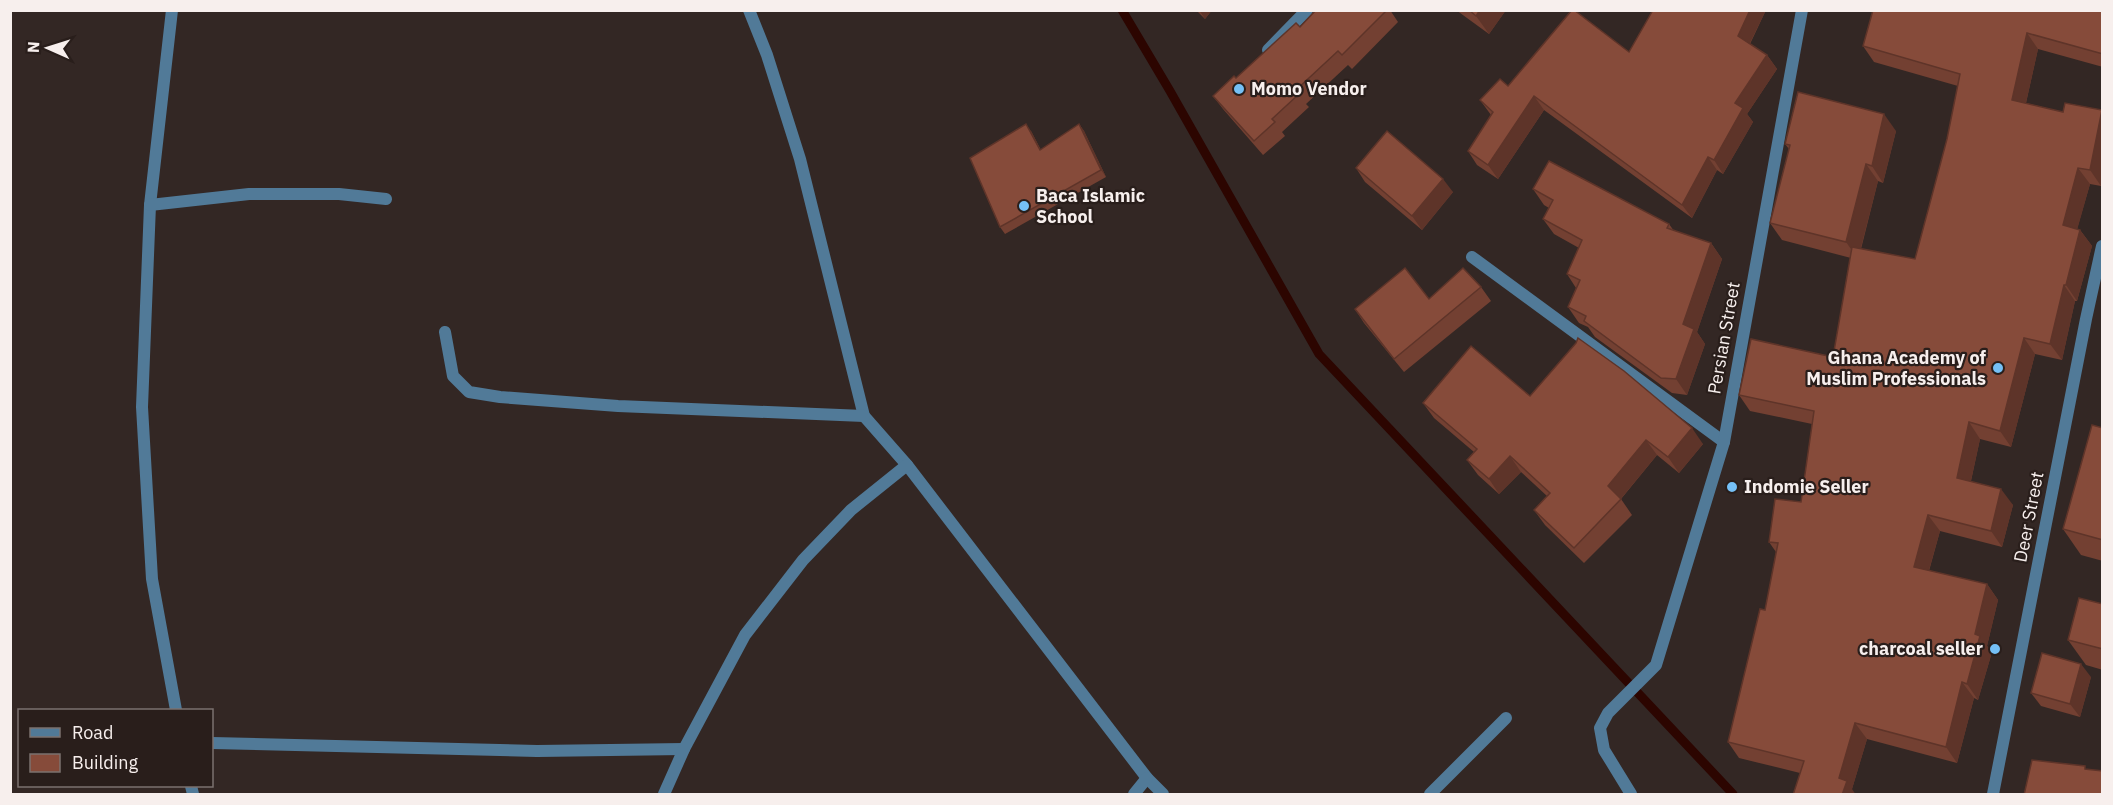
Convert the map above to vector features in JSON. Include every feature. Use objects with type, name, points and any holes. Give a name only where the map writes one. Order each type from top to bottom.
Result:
[{"type":"street","points":[[172,10],[150,205],[142,406],[152,579],[176,709]]},
{"type":"street","points":[[748,10],[767,55],[800,159],[864,416],[907,465],[1147,778],[1163,795]]},
{"type":"street","points":[[1258,60],[1308,10]]},
{"type":"street","name":"Persian Street","points":[[1631,795],[1604,750],[1600,728],[1608,713],[1652,669],[1724,442],[1802,10]]},
{"type":"street","points":[[150,205],[249,194],[339,194],[386,199]]},
{"type":"street","name":"Deer Street","points":[[1993,795],[2086,319],[2103,246]]},
{"type":"street","points":[[1472,257],[1724,442]]},
{"type":"street","points":[[445,332],[453,376],[469,392],[500,397],[618,406],[864,416]]},
{"type":"street","points":[[664,795],[684,749],[745,635],[803,560],[850,510],[907,465]]},
{"type":"street","points":[[1430,795],[1506,718]]},
{"type":"street","points":[[213,743],[537,751],[684,749]]},
{"type":"street","points":[[1134,795],[1147,778]]},
{"type":"building","points":[[1316,10],[1387,10],[1342,55],[1338,51],[1296,90],[1299,94],[1272,119],[1275,122],[1254,141],[1213,96],[1296,23],[1300,27]]},
{"type":"building","points":[[1469,10],[1480,10],[1476,16]]},
{"type":"building","points":[[1572,10],[1629,52],[1653,10],[1750,10],[1738,36],[1767,55],[1735,103],[1743,108],[1714,160],[1708,157],[1682,205],[1534,96],[1488,165],[1468,151],[1493,112],[1480,100],[1500,79],[1508,86]]},
{"type":"building","points":[[1873,10],[2103,10],[2103,54],[2027,33],[2012,100],[2063,112],[2065,103],[2102,110],[2090,170],[2078,168],[2063,225],[2080,230],[2050,344],[2024,338],[2000,431],[1969,422],[1957,478],[2001,489],[1991,531],[1928,515],[1914,567],[1987,584],[1975,634],[1980,636],[1967,684],[1962,682],[1946,747],[1855,723],[1839,778],[1847,781],[1842,795],[1793,795],[1804,761],[1728,742],[1760,609],[1765,610],[1778,543],[1769,542],[1775,499],[1801,502],[1814,411],[1739,395],[1751,339],[1833,357],[1852,247],[1915,259],[1947,139],[1960,74],[1863,46]]},
{"type":"building","points":[[1798,92],[1884,114],[1872,166],[1866,164],[1846,242],[1770,223],[1790,145],[1785,144]]},
{"type":"building","name":"Baca Islamic School","points":[[1026,124],[1040,150],[1079,124],[1101,170],[1000,227],[970,158]]},
{"type":"building","points":[[1387,131],[1443,179],[1412,216],[1356,168]]},
{"type":"building","points":[[1549,161],[1669,224],[1667,228],[1711,243],[1683,324],[1694,329],[1676,379],[1661,378],[1584,321],[1586,316],[1568,307],[1580,280],[1567,274],[1582,240],[1543,219],[1553,200],[1533,189]]},
{"type":"building","points":[[1405,268],[1429,299],[1463,268],[1481,287],[1394,359],[1355,309]]},
{"type":"building","points":[[1578,338],[1624,371],[1692,428],[1668,457],[1646,440],[1608,486],[1621,499],[1574,548],[1534,510],[1550,493],[1510,456],[1489,479],[1467,460],[1477,449],[1423,403],[1471,346],[1530,396]]},
{"type":"building","points":[[2092,425],[2103,428],[2103,540],[2063,529]]},
{"type":"building","points":[[2079,598],[2103,604],[2103,649],[2068,640]]},
{"type":"building","points":[[2042,653],[2081,664],[2070,704],[2031,693]]},
{"type":"building","points":[[2032,760],[2085,766],[2085,769],[2103,771],[2103,795],[2024,795]]},
{"type":"waterway","points":[[1122,10],[1319,354],[1733,794]]},
{"type":"place","name":"Momo Vendor","points":[[1239,89]]},
{"type":"place","name":"Baca Islamic School","points":[[1024,206]]},
{"type":"place","name":"Ghana Academy of Muslim Professionals","points":[[1998,368]]},
{"type":"place","name":"Indomie Seller","points":[[1732,487]]},
{"type":"place","name":"charcoal seller","points":[[1995,649]]}]
